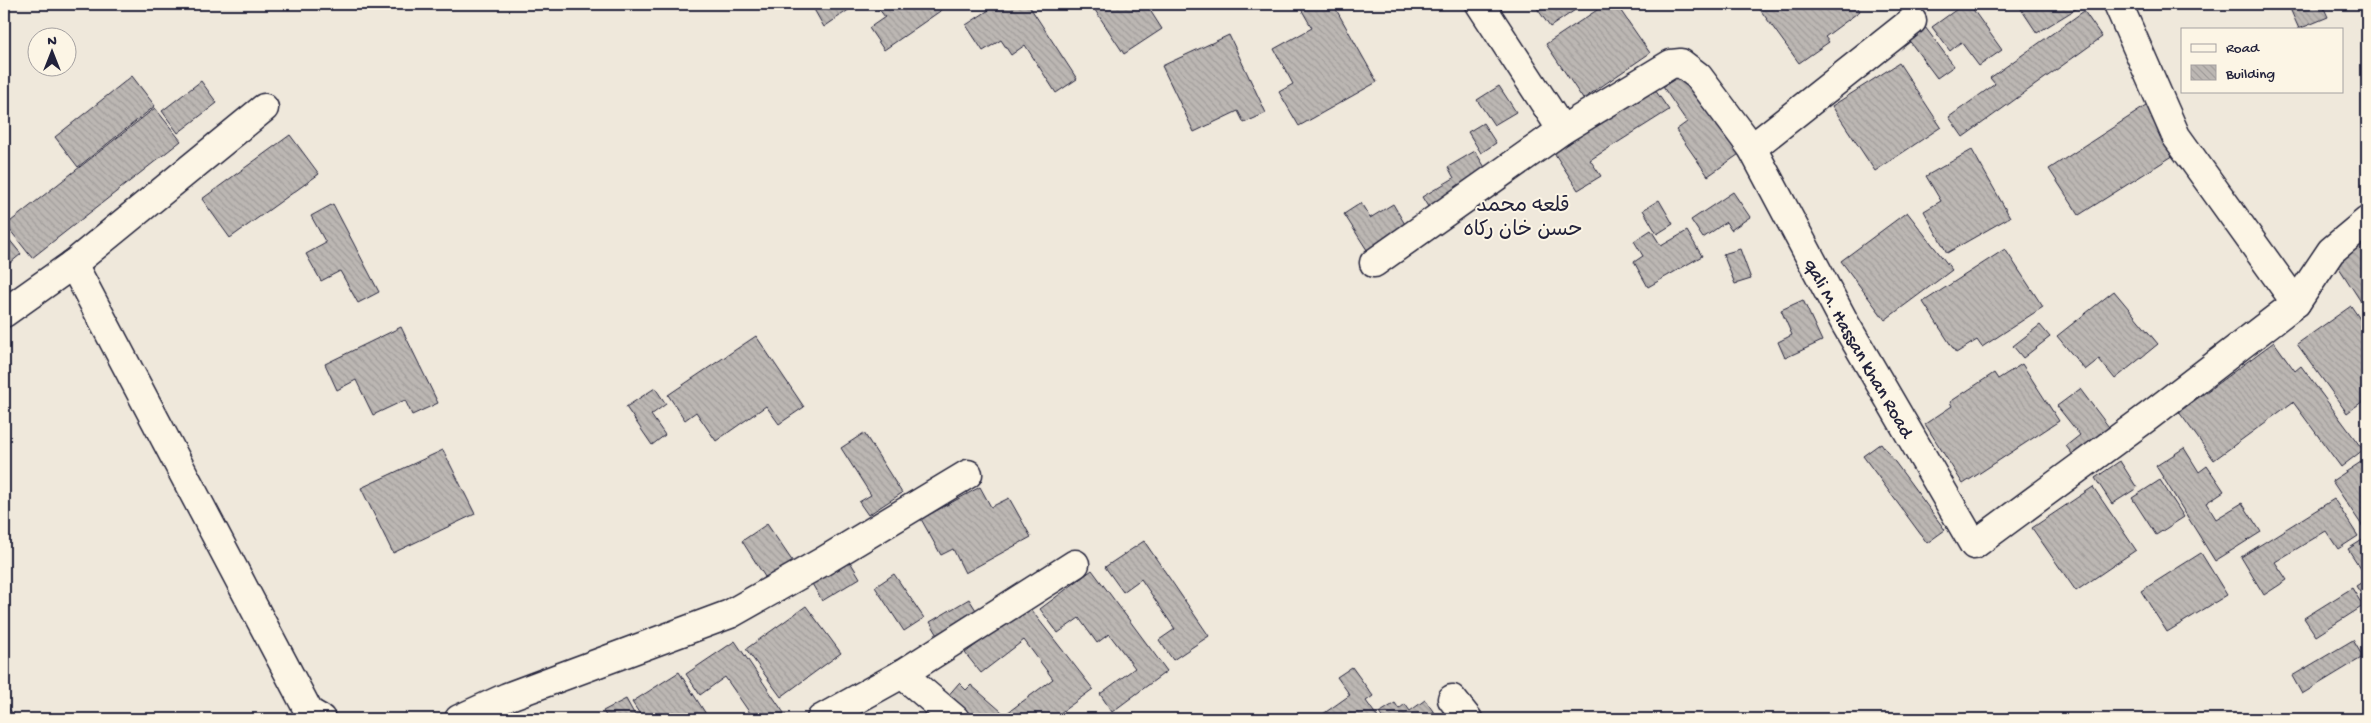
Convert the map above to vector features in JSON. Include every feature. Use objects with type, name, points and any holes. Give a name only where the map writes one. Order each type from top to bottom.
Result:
[{"type":"street","points":[[1480,4],[1562,130]]},
{"type":"street","points":[[2118,4],[2176,136],[2296,303],[2331,251],[2367,221]]},
{"type":"street","points":[[1752,148],[1912,21]]},
{"type":"street","name":"qali M. Hassan khan Road","points":[[1374,263],[1562,130],[1671,64],[1681,63],[1698,76],[1752,148],[1846,325],[1974,545],[2149,416],[2296,303]]},
{"type":"street","points":[[4,313],[74,264],[264,108]]},
{"type":"street","points":[[74,264],[309,712],[321,719]]},
{"type":"street","points":[[459,719],[507,697],[730,614],[822,562],[968,474]]},
{"type":"street","points":[[821,719],[902,674],[1075,564]]},
{"type":"street","points":[[902,674],[955,719]]},
{"type":"building","points":[[811,4],[857,4],[824,27]]},
{"type":"building","points":[[875,4],[943,4],[946,7],[884,50],[869,28],[885,17]]},
{"type":"building","points":[[998,4],[1028,4],[1077,79],[1056,93],[1025,45],[1011,55],[1001,40],[983,51],[966,25]]},
{"type":"building","points":[[1091,4],[1146,4],[1162,29],[1124,54]]},
{"type":"building","points":[[1305,4],[1333,4],[1377,82],[1299,126],[1279,92],[1293,84],[1274,49],[1312,28],[1300,7]]},
{"type":"building","points":[[1534,4],[1584,4],[1550,27]]},
{"type":"building","points":[[1606,4],[1616,4],[1650,53],[1583,99],[1546,44]]},
{"type":"building","points":[[1756,4],[1855,4],[1860,11],[1825,37],[1829,42],[1799,63]]},
{"type":"building","points":[[1964,4],[1969,4],[2002,50],[1979,66],[1961,42],[1950,51],[1932,27]]},
{"type":"building","points":[[2029,4],[2084,4],[2037,33],[2021,9]]},
{"type":"building","points":[[2288,4],[2322,4],[2328,17],[2299,28]]},
{"type":"building","points":[[2084,11],[2102,37],[1963,137],[1949,117],[1995,84],[1990,78]]},
{"type":"building","points":[[1925,27],[1954,66],[1937,78],[1908,39]]},
{"type":"building","points":[[1229,35],[1266,113],[1244,123],[1238,111],[1194,132],[1162,66]]},
{"type":"building","points":[[1899,63],[1941,127],[1875,171],[1832,106]]},
{"type":"building","points":[[1684,72],[1742,152],[1708,176],[1676,130],[1687,122],[1663,87]]},
{"type":"building","points":[[132,76],[155,106],[78,167],[55,137]]},
{"type":"building","points":[[201,81],[217,103],[178,133],[162,111]]},
{"type":"building","points":[[1499,86],[1516,112],[1494,125],[1477,100]]},
{"type":"building","points":[[1653,87],[1669,110],[1590,160],[1601,176],[1578,190],[1553,151]]},
{"type":"building","points":[[2149,104],[2179,152],[2079,215],[2049,169]]},
{"type":"building","points":[[155,108],[181,141],[32,258],[6,225]]},
{"type":"building","points":[[1483,123],[1496,143],[1481,153],[1468,132]]},
{"type":"building","points":[[290,135],[319,174],[230,238],[202,199]]},
{"type":"building","points":[[1972,150],[2010,217],[1947,253],[1924,211],[1941,201],[1926,176]]},
{"type":"building","points":[[1475,151],[1489,174],[1430,210],[1422,197],[1454,178],[1448,167]]},
{"type":"building","points":[[1733,192],[1750,217],[1731,230],[1726,222],[1703,238],[1691,220]]},
{"type":"building","points":[[1659,200],[1673,224],[1657,234],[1643,210]]},
{"type":"building","points":[[1361,203],[1370,218],[1393,204],[1406,226],[1367,250],[1344,214]]},
{"type":"building","points":[[333,204],[379,292],[358,303],[340,271],[321,281],[306,254],[326,243],[311,216]]},
{"type":"building","points":[[1907,212],[1952,270],[1885,320],[1841,261]]},
{"type":"building","points":[[1651,230],[1661,246],[1687,231],[1702,256],[1648,287],[1634,262],[1643,256],[1634,241]]},
{"type":"building","points":[[4,233],[21,254],[4,268]]},
{"type":"building","points":[[2367,239],[2367,311],[2334,260]]},
{"type":"building","points":[[1740,249],[1751,279],[1735,284],[1723,254]]},
{"type":"building","points":[[2005,249],[2043,307],[1982,347],[1977,340],[1956,353],[1923,302]]},
{"type":"building","points":[[2114,291],[2158,344],[2115,379],[2099,359],[2085,370],[2057,336]]},
{"type":"building","points":[[1803,300],[1822,341],[1785,358],[1778,342],[1792,335],[1781,310]]},
{"type":"building","points":[[2351,306],[2367,329],[2367,376],[2365,377],[2367,381],[2367,398],[2347,413],[2297,344]]},
{"type":"building","points":[[2040,325],[2050,337],[2023,358],[2013,346]]},
{"type":"building","points":[[401,327],[438,403],[412,415],[405,400],[373,415],[356,380],[337,390],[325,364]]},
{"type":"building","points":[[756,336],[804,407],[779,424],[766,406],[716,441],[696,412],[685,420],[668,395]]},
{"type":"building","points":[[2274,342],[2295,371],[2301,366],[2363,450],[2341,467],[2293,402],[2214,460],[2179,412]]},
{"type":"building","points":[[2022,364],[2059,421],[1963,484],[1925,424],[1952,406],[1950,402],[1994,373],[1998,379]]},
{"type":"building","points":[[655,388],[666,404],[651,415],[665,435],[652,445],[626,407]]},
{"type":"building","points":[[2080,389],[2115,435],[2079,463],[2066,446],[2080,435],[2057,406]]},
{"type":"building","points":[[864,433],[902,493],[868,515],[859,502],[871,495],[841,448]]},
{"type":"building","points":[[1881,443],[1945,530],[1927,543],[1863,456]]},
{"type":"building","points":[[2184,448],[2199,472],[2207,466],[2224,491],[2206,503],[2216,519],[2242,503],[2261,532],[2215,561],[2156,466]]},
{"type":"building","points":[[443,450],[475,514],[393,553],[361,488]]},
{"type":"building","points":[[2367,458],[2367,525],[2363,527],[2332,481]]},
{"type":"building","points":[[2120,461],[2137,488],[2112,504],[2095,478]]},
{"type":"building","points":[[2160,480],[2184,517],[2156,535],[2132,498]]},
{"type":"building","points":[[980,487],[991,507],[1009,498],[1031,537],[965,573],[953,549],[941,555],[921,519]]},
{"type":"building","points":[[2093,487],[2136,550],[2076,591],[2032,528]]},
{"type":"building","points":[[2334,499],[2358,536],[2338,549],[2326,531],[2275,562],[2287,580],[2264,595],[2241,557]]},
{"type":"building","points":[[767,524],[793,562],[767,580],[742,541]]},
{"type":"building","points":[[2367,537],[2367,578],[2348,549]]},
{"type":"building","points":[[1144,541],[1209,636],[1173,660],[1159,640],[1175,629],[1141,579],[1123,592],[1105,567]]},
{"type":"building","points":[[2201,553],[2227,595],[2167,632],[2141,591]]},
{"type":"building","points":[[849,560],[860,578],[822,601],[811,582]]},
{"type":"building","points":[[1092,570],[1167,671],[1112,712],[1100,694],[1135,668],[1109,634],[1097,643],[1079,618],[1058,633],[1040,609]]},
{"type":"building","points":[[894,574],[924,618],[904,631],[875,587]]},
{"type":"building","points":[[2367,579],[2367,603],[2356,586]]},
{"type":"building","points":[[2352,588],[2363,606],[2316,636],[2304,618]]},
{"type":"building","points":[[969,599],[981,618],[942,642],[930,622]]},
{"type":"building","points":[[806,606],[841,653],[781,697],[746,649]]},
{"type":"building","points":[[1028,606],[1093,689],[1052,719],[1012,719],[1007,713],[1053,679],[1024,640],[981,673],[965,653]]},
{"type":"building","points":[[2353,640],[2363,657],[2302,694],[2292,676]]},
{"type":"building","points":[[735,641],[788,719],[754,719],[725,677],[700,695],[686,674]]},
{"type":"building","points":[[1352,667],[1373,696],[1366,701],[1379,719],[1316,719],[1350,695],[1337,677]]},
{"type":"building","points":[[679,672],[706,714],[699,719],[643,719],[632,702]]},
{"type":"building","points":[[959,683],[966,690],[971,685],[1009,718],[969,719],[946,698]]},
{"type":"building","points":[[626,699],[637,719],[608,719],[603,711]]},
{"type":"building","points":[[1425,700],[1435,714],[1428,719],[1383,719],[1379,713],[1395,703],[1399,709],[1405,704],[1410,711]]},
{"type":"building","points":[[4,702],[17,719],[4,719]]},
{"type":"district","name":"قلعه محمد حسن خان رکاه","points":[[1523,216]]}]
